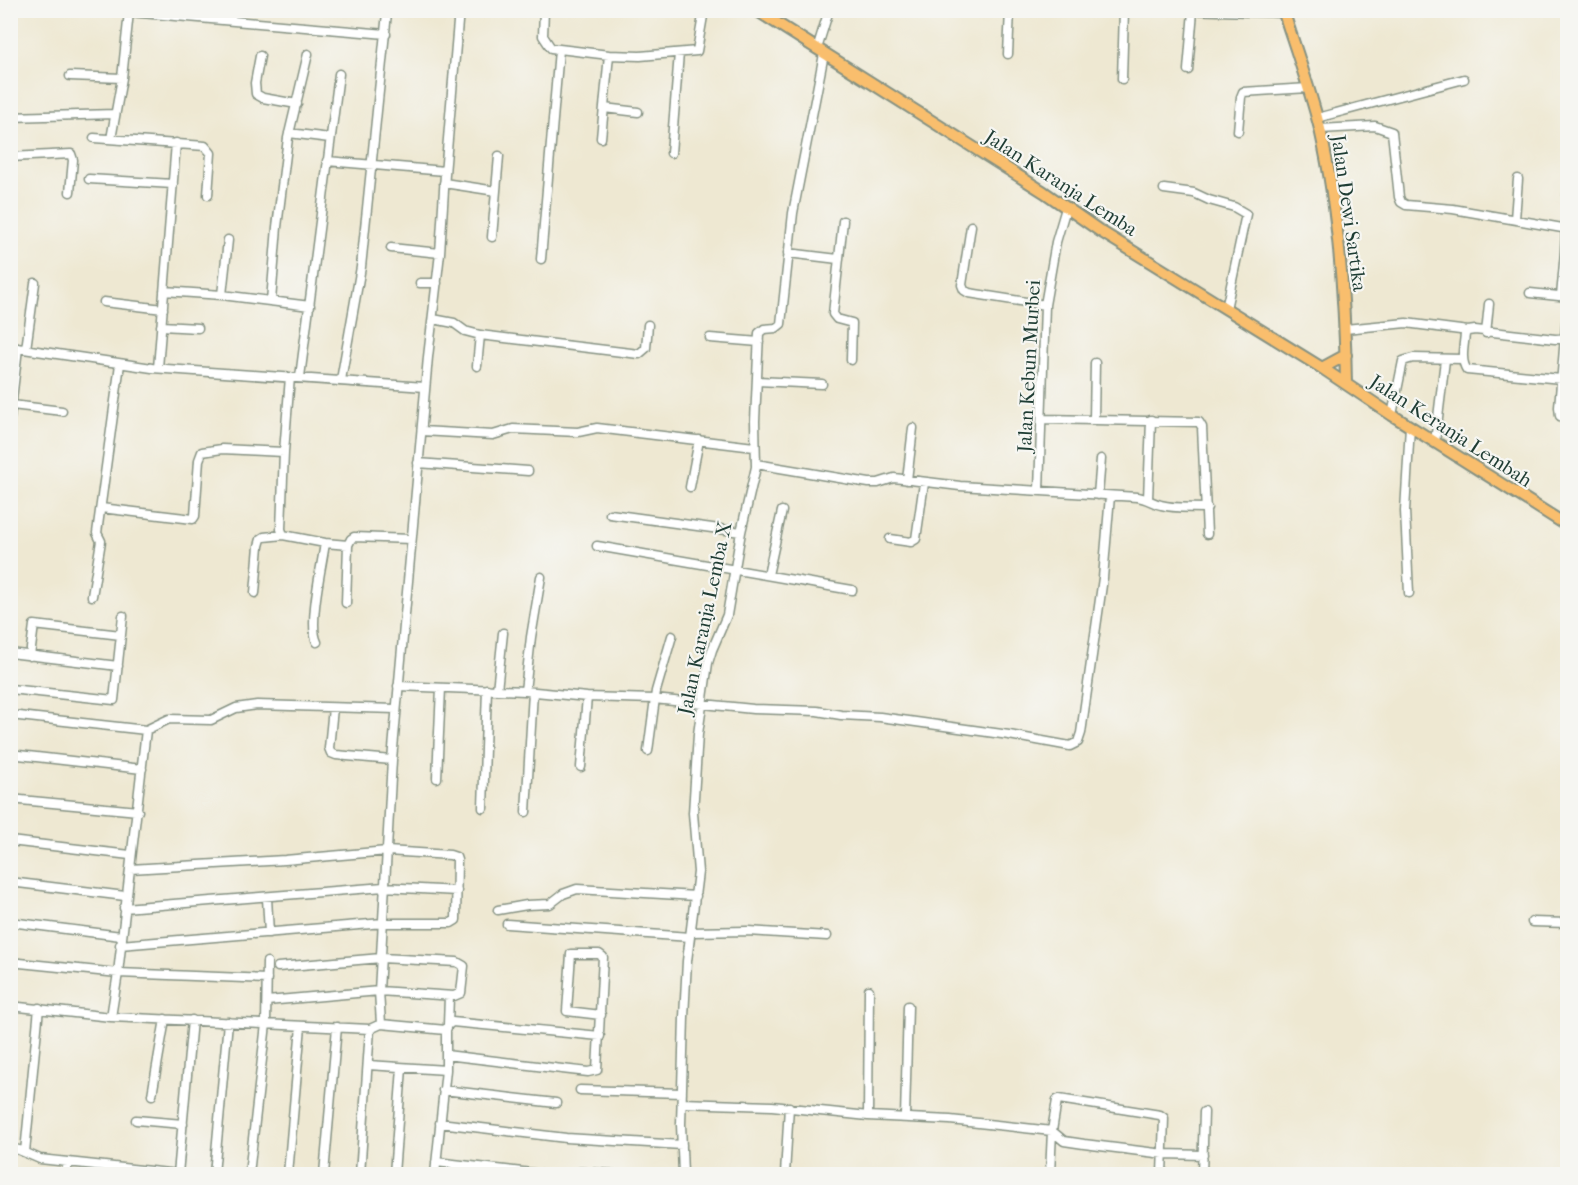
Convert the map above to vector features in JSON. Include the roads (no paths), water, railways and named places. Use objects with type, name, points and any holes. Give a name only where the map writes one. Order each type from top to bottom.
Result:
[{"type":"main road","name":"Jalan Karanja Lemba","points":[[756,10],[1346,384]]},
{"type":"main road","name":"Jalan Dewi Sartika","points":[[1284,12],[1318,123],[1335,212],[1345,329],[1346,384]]},
{"type":"main road","points":[[1322,368],[1346,355]]},
{"type":"main road","name":"Jalan Keranja Lembah","points":[[1346,384],[1568,526]]},
{"type":"street","points":[[381,1024],[379,991],[392,760],[425,387],[440,253],[459,10]]},
{"type":"street","points":[[544,10],[544,38],[551,48],[609,55],[645,56],[697,51],[704,10]]},
{"type":"street","points":[[710,338],[759,342],[761,330],[776,328],[781,324],[794,208],[829,10]]},
{"type":"street","points":[[1008,54],[1010,10]]},
{"type":"street","points":[[1122,79],[1124,10]]},
{"type":"street","points":[[1185,10],[1284,12]]},
{"type":"street","points":[[1188,70],[1193,11]]},
{"type":"street","points":[[111,139],[122,78],[129,12],[386,34]]},
{"type":"street","points":[[341,380],[361,267],[387,13]]},
{"type":"street","points":[[541,259],[559,50]]},
{"type":"street","points":[[671,153],[679,53]]},
{"type":"street","points":[[271,301],[277,227],[289,133],[308,54]]},
{"type":"street","points":[[601,138],[609,55]]},
{"type":"street","points":[[260,56],[255,84],[256,94],[263,98],[297,104]]},
{"type":"street","points":[[283,535],[281,529],[284,452],[295,377],[310,306],[339,74]]},
{"type":"street","points":[[70,76],[122,78]]},
{"type":"street","points":[[1318,123],[1464,79]]},
{"type":"street","points":[[1238,131],[1243,93],[1309,88]]},
{"type":"street","points":[[604,108],[638,112]]},
{"type":"street","points":[[10,117],[115,114]]},
{"type":"street","points":[[1318,123],[1375,126],[1392,132],[1399,197],[1406,205],[1453,209],[1566,229]]},
{"type":"street","points":[[289,133],[330,138]]},
{"type":"street","points":[[94,138],[205,146],[211,150],[208,195]]},
{"type":"street","points":[[158,368],[176,143]]},
{"type":"street","points":[[10,157],[71,154],[73,160],[70,192]]},
{"type":"street","points":[[492,237],[499,156]]},
{"type":"street","points":[[327,160],[445,171]]},
{"type":"street","points":[[89,179],[173,184]]},
{"type":"street","points":[[1515,219],[1518,179]]},
{"type":"street","points":[[1568,179],[1566,338],[1559,412],[1562,418],[1568,420]]},
{"type":"street","points":[[444,183],[496,191]]},
{"type":"street","points":[[1164,189],[1194,193],[1234,207],[1246,214],[1226,309]]},
{"type":"street","name":"Jalan Kebun Murbei","points":[[1039,491],[1045,305],[1057,239],[1066,208]]},
{"type":"street","points":[[843,221],[833,314],[837,319],[852,323],[851,360]]},
{"type":"street","points":[[971,226],[962,285],[964,290],[969,293],[1045,305]]},
{"type":"street","points":[[222,295],[228,240]]},
{"type":"street","points":[[391,248],[440,253]]},
{"type":"street","points":[[788,253],[838,259]]},
{"type":"street","points":[[10,417],[18,348],[35,283]]},
{"type":"street","points":[[420,283],[437,283]]},
{"type":"street","points":[[164,291],[222,295],[310,306]]},
{"type":"street","points":[[1530,293],[1565,298]]},
{"type":"street","points":[[104,302],[163,309]]},
{"type":"street","points":[[1486,333],[1489,304]]},
{"type":"street","points":[[433,320],[454,323],[465,331],[480,335],[639,354],[646,348],[648,325]]},
{"type":"street","points":[[1345,329],[1406,324],[1486,333],[1566,338]]},
{"type":"street","points":[[161,326],[198,328]]},
{"type":"street","points":[[1468,331],[1463,359],[1464,368],[1469,371],[1563,374]]},
{"type":"street","points":[[477,366],[480,335]]},
{"type":"street","name":"Jalan Karanja Lemba X","points":[[683,1174],[682,1093],[685,984],[696,896],[698,856],[693,804],[701,703],[712,650],[727,615],[741,532],[756,464],[754,447],[759,342]]},
{"type":"street","points":[[18,348],[158,368],[425,387]]},
{"type":"street","points":[[1392,415],[1403,361],[1413,358],[1463,359]]},
{"type":"street","points":[[1435,442],[1445,360]]},
{"type":"street","points":[[1094,419],[1095,363]]},
{"type":"street","points":[[92,596],[101,541],[97,533],[120,364]]},
{"type":"street","points":[[757,381],[822,384]]},
{"type":"street","points":[[12,405],[63,411]]},
{"type":"street","points":[[1043,419],[1196,421],[1202,425],[1207,534]]},
{"type":"street","points":[[1148,499],[1150,420]]},
{"type":"street","points":[[1409,592],[1405,511],[1410,426]]},
{"type":"street","points":[[422,431],[493,435],[513,429],[578,432],[597,428],[754,447]]},
{"type":"street","points":[[907,480],[913,428]]},
{"type":"street","points":[[690,487],[699,440]]},
{"type":"street","points":[[101,508],[193,519],[199,460],[202,452],[222,449],[284,452]]},
{"type":"street","points":[[1098,495],[1101,459]]},
{"type":"street","points":[[418,463],[528,471]]},
{"type":"street","points":[[756,464],[869,483],[894,478],[924,483],[1148,499],[1160,505],[1172,507],[1207,508]]},
{"type":"street","points":[[890,539],[911,542],[916,539],[924,483]]},
{"type":"street","points":[[398,686],[529,691],[587,697],[654,699],[753,709],[817,711],[841,716],[880,717],[1009,735],[1060,746],[1074,745],[1078,742],[1081,733],[1093,652],[1103,578],[1110,496]]},
{"type":"street","points":[[768,575],[782,511]]},
{"type":"street","points":[[610,514],[741,532]]},
{"type":"street","points":[[255,592],[261,539],[271,535],[283,535],[348,545]]},
{"type":"street","points":[[346,603],[348,545],[351,539],[354,537],[411,539]]},
{"type":"street","points":[[318,642],[315,637],[314,623],[325,543]]},
{"type":"street","points":[[597,546],[852,590]]},
{"type":"street","points":[[526,812],[531,637],[541,577]]},
{"type":"street","points":[[10,689],[114,700],[123,616]]},
{"type":"street","points":[[30,656],[34,625],[121,635]]},
{"type":"street","points":[[497,690],[503,633]]},
{"type":"street","points":[[648,751],[654,699],[672,636]]},
{"type":"street","points":[[10,653],[118,666]]},
{"type":"street","points":[[437,778],[441,688]]},
{"type":"street","points":[[483,808],[487,689]]},
{"type":"street","points":[[582,767],[587,697]]},
{"type":"street","points":[[10,715],[146,730],[169,719],[211,720],[236,708],[257,705],[396,709]]},
{"type":"street","points":[[333,708],[329,748],[331,753],[392,760]]},
{"type":"street","points":[[111,1017],[118,973],[130,855],[138,811],[146,730]]},
{"type":"street","points":[[10,754],[142,769]]},
{"type":"street","points":[[10,799],[138,811]]},
{"type":"street","points":[[10,841],[130,855]]},
{"type":"street","points":[[10,922],[121,940],[269,933],[383,923],[453,923],[456,920],[457,860],[454,856],[387,851],[285,860],[130,869]]},
{"type":"street","points":[[10,882],[126,897]]},
{"type":"street","points":[[124,908],[384,887],[456,891]]},
{"type":"street","points":[[498,910],[550,904],[563,894],[577,889],[696,896]]},
{"type":"street","points":[[267,898],[269,933]]},
{"type":"street","points":[[1532,922],[1568,923]]},
{"type":"street","points":[[507,924],[691,934],[748,931],[827,936]]},
{"type":"street","points":[[447,1055],[593,1072],[598,1069],[601,1015],[603,957],[599,954],[572,954],[567,1011],[601,1015]]},
{"type":"street","points":[[267,1001],[379,991],[449,996],[461,993],[464,966],[461,963],[381,958],[278,967]]},
{"type":"street","points":[[10,962],[118,973],[267,979]]},
{"type":"street","points":[[249,1174],[266,1024],[267,962]]},
{"type":"street","points":[[868,1116],[869,990]]},
{"type":"street","points":[[435,1174],[446,1070],[449,996]]},
{"type":"street","points":[[10,1006],[111,1017],[370,1029],[381,1024],[447,1028]]},
{"type":"street","points":[[905,1117],[908,1006]]},
{"type":"street","points":[[25,1152],[39,1008]]},
{"type":"street","points":[[152,1095],[165,1019]]},
{"type":"street","points":[[10,1149],[25,1152],[40,1159],[178,1174],[192,1020]]},
{"type":"street","points":[[214,1174],[228,1022]]},
{"type":"street","points":[[447,1028],[452,1022],[600,1036]]},
{"type":"street","points":[[288,1174],[301,1026]]},
{"type":"street","points":[[324,1174],[337,1027]]},
{"type":"street","points":[[360,1174],[370,1029]]},
{"type":"street","points":[[368,1065],[446,1070]]},
{"type":"street","points":[[394,1174],[402,1068]]},
{"type":"street","points":[[443,1090],[556,1102]]},
{"type":"street","points":[[580,1090],[682,1093]]},
{"type":"street","points":[[1050,1174],[1052,1131],[1059,1099],[1160,1115],[1164,1118],[1162,1174]]},
{"type":"street","points":[[682,1103],[789,1107],[1052,1131],[1064,1141],[1164,1154],[1203,1155]]},
{"type":"street","points":[[786,1174],[789,1107]]},
{"type":"street","points":[[1202,1174],[1204,1112]]},
{"type":"street","points":[[136,1120],[183,1124]]},
{"type":"street","points":[[440,1123],[566,1138],[682,1145]]},
{"type":"street","points":[[66,1174],[68,1162]]},
{"type":"street","points":[[436,1162],[540,1174]]},
{"type":"street","points":[[570,1174],[581,1172],[611,1174]]}]
